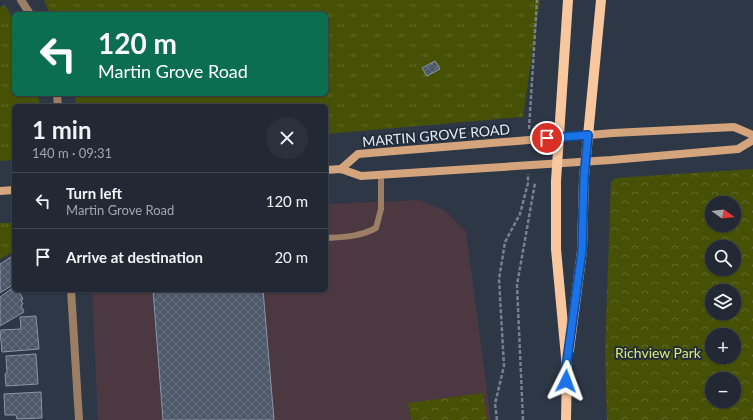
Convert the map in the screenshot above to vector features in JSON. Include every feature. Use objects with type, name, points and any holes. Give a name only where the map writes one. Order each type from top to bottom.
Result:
[{"type":"main road","points":[[566,420],[566,368],[556,250],[558,137],[568,0]]},
{"type":"main road","points":[[566,368],[582,251],[586,161],[601,0]]},
{"type":"main road","name":"MARTIN GROVE ROAD","points":[[341,169],[358,154],[558,137],[734,127],[753,135]]},
{"type":"main road","points":[[328,170],[341,169],[361,176],[586,161],[738,149],[753,140]]},
{"type":"main road","points":[[0,191],[12,190]]},
{"type":"street","points":[[21,0],[29,12]]},
{"type":"street","points":[[71,292],[79,420]]},
{"type":"lane","points":[[328,238],[351,237],[365,234],[376,228],[381,210],[381,175]]},
{"type":"path","points":[[529,121],[537,0]]},
{"type":"path","points":[[497,420],[495,404],[504,366],[499,295],[500,265],[505,242],[520,214],[528,183]]},
{"type":"path","points":[[523,420],[517,284],[535,183]]},
{"type":"shaded area","points":[[420,200],[444,210],[466,231],[491,420],[98,420],[92,292],[328,292],[328,204]]},
{"type":"green space","points":[[44,0],[540,0],[523,117],[328,134],[328,104],[76,104],[75,96],[328,96],[328,12],[49,12]]},
{"type":"green space","points":[[5,5],[12,17],[12,96],[38,96],[40,104],[12,104],[12,160],[0,161],[0,7]]},
{"type":"green space","name":"Richview Park","points":[[753,169],[753,420],[607,420],[605,352],[611,181],[616,178]]},
{"type":"green space","points":[[0,223],[12,223],[12,252],[0,259]]},
{"type":"green space","points":[[483,393],[487,420],[411,420],[408,403]]},
{"type":"building","points":[[435,61],[440,69],[427,76],[422,68]]},
{"type":"building","points":[[12,256],[12,285],[0,293],[0,264]]},
{"type":"building","points":[[12,288],[12,292],[19,292],[23,299],[21,300],[23,304],[21,305],[24,312],[0,326],[0,297]]},
{"type":"building","points":[[153,292],[263,292],[274,420],[163,420]]},
{"type":"building","points":[[36,316],[39,349],[2,352],[0,340],[1,330],[21,329],[20,317]]},
{"type":"building","points":[[36,354],[38,384],[6,386],[6,356]]},
{"type":"building","points":[[41,392],[42,418],[17,419],[16,415],[5,415],[4,394]]},
{"type":"route","points":[[547,138],[588,135],[584,178],[582,251],[566,368],[566,381]]}]
